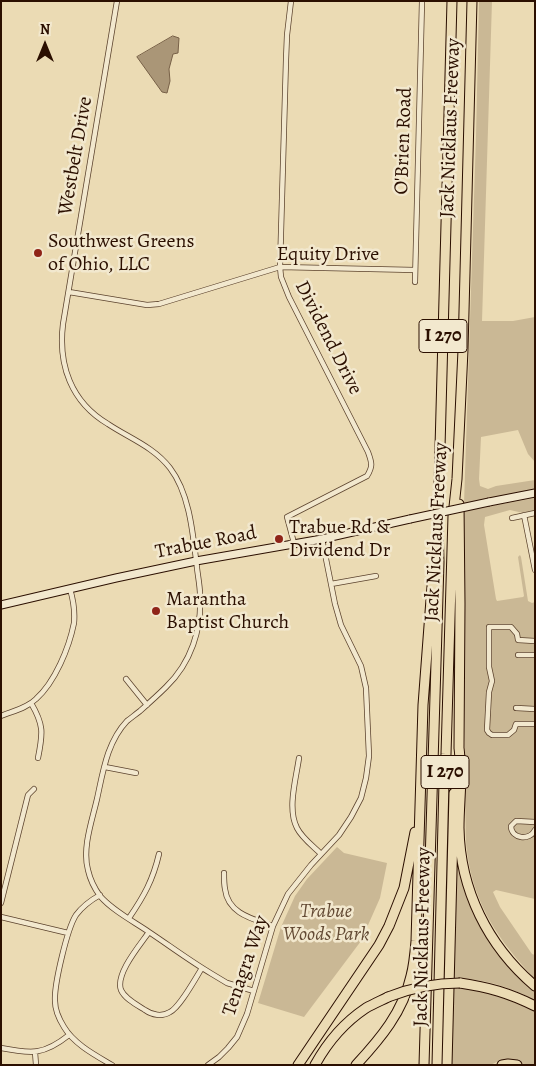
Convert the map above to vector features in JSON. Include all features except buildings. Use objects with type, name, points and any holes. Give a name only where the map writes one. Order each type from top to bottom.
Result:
[{"type":"highway","name":"Jack Nicklaus Freeway","points":[[424,1065],[439,562],[438,522],[452,1]]},
{"type":"highway","name":"Jack Nicklaus Freeway","points":[[437,1065],[444,782],[453,525],[457,479],[463,340],[472,1]]},
{"type":"highway","points":[[457,479],[460,516],[460,841],[463,867],[474,904],[488,931],[506,957],[535,986]]},
{"type":"highway","points":[[356,1065],[390,1025],[403,1001],[411,976],[416,941],[423,705],[438,522]]},
{"type":"highway","points":[[446,1065],[453,812],[455,772],[459,748]]},
{"type":"highway","points":[[298,1065],[389,926],[404,888],[420,808]]},
{"type":"highway","points":[[315,1065],[331,1040],[365,1009],[403,991],[444,983],[478,985],[517,997],[535,1006]]},
{"type":"highway","points":[[502,1065],[517,1065]]},
{"type":"main road","name":"Trabue Road","points":[[1,605],[196,561],[322,538],[535,493]]},
{"type":"street","name":"Westbelt Drive","points":[[100,895],[92,882],[86,854],[111,746],[127,722],[174,679],[187,660],[193,645],[201,611],[200,583],[185,500],[175,475],[154,452],[94,414],[82,401],[70,382],[62,358],[63,324],[117,1]]},
{"type":"street","name":"Dividend Drive","points":[[291,1],[287,35],[281,277],[289,297],[372,462],[372,469],[367,476],[287,518],[294,543]]},
{"type":"street","name":"O'Brien Road","points":[[415,282],[422,1]]},
{"type":"street","name":"Equity Drive","points":[[68,292],[141,304],[159,304],[280,267],[415,270]]},
{"type":"street","points":[[512,518],[535,513]]},
{"type":"street","points":[[524,516],[535,570]]},
{"type":"street","name":"Tenagra Way","points":[[208,1065],[219,1057],[237,1037],[247,1014],[273,926],[288,894],[339,835],[351,817],[360,798],[366,778],[369,756],[364,681],[361,666],[341,625],[322,538]]},
{"type":"street","points":[[331,584],[376,576]]},
{"type":"street","points":[[1,716],[31,703],[49,685],[59,668],[74,622],[73,601],[70,589]]},
{"type":"street","points":[[535,641],[518,640],[517,634],[511,627],[489,627],[489,667],[492,681],[489,692],[487,730],[492,735],[508,735],[514,730],[516,724],[535,724]]},
{"type":"street","points":[[518,655],[535,655]]},
{"type":"street","points":[[126,679],[147,705]]},
{"type":"street","points":[[31,703],[42,726],[42,740],[38,758]]},
{"type":"street","points":[[516,708],[535,709]]},
{"type":"street","points":[[299,758],[293,798],[293,817],[296,828],[321,854]]},
{"type":"street","points":[[105,766],[136,773]]},
{"type":"street","points":[[1,903],[28,795],[34,789]]},
{"type":"street","points":[[535,822],[516,821],[511,826],[511,831],[518,836],[529,836],[535,830]]},
{"type":"street","points":[[129,918],[143,898],[155,872],[159,854]]},
{"type":"street","points":[[224,873],[226,897],[230,905],[243,916],[273,926]]},
{"type":"street","points":[[112,1065],[69,1035],[59,1018],[55,1001],[57,981],[72,923],[80,910],[100,895],[115,909],[202,968],[227,982],[254,991]]},
{"type":"street","points":[[1,917],[68,934]]},
{"type":"street","points":[[149,932],[123,971],[120,980],[122,990],[127,998],[140,1007],[155,1015],[171,1012],[202,968]]},
{"type":"street","points":[[1,1048],[23,1052],[43,1051],[52,1048],[69,1035]]},
{"type":"street","points":[[35,1052],[36,1065]]},
{"type":"green space","points":[[479,1],[492,1],[482,321],[513,321],[535,317],[535,462],[528,454],[518,430],[481,437],[479,479],[480,486],[488,489],[535,480],[535,489],[464,504],[476,136]]},
{"type":"green space","points":[[535,498],[535,511],[523,513],[510,510],[485,517],[484,525],[497,601],[524,596],[518,557],[520,555],[528,601],[535,602],[535,899],[496,890],[493,892],[500,907],[532,954],[535,955],[535,979],[510,951],[490,921],[470,871],[467,852],[465,806],[464,511]]},
{"type":"green space","name":"Trabue Woods Park","points":[[337,847],[344,853],[387,863],[380,898],[361,941],[304,1017],[258,1003],[281,927],[295,896],[307,879]]},
{"type":"green space","points":[[456,849],[473,907],[523,979],[535,990],[535,1001],[516,991],[496,984],[454,978]]},
{"type":"green space","points":[[454,987],[496,994],[535,1012],[535,1065],[497,1062],[490,1065],[450,1065],[452,994],[454,994]]},
{"type":"shaded area","points":[[173,36],[179,38],[178,53],[173,54],[169,69],[170,81],[167,93],[162,92],[137,57]]},
{"type":"place","name":"Southwest Greens of Ohio, LLC","points":[[38,253]]},
{"type":"place","name":"Trabue Rd & Dividend Dr","points":[[279,539]]},
{"type":"place","name":"Marantha Baptist Church","points":[[156,611]]}]
